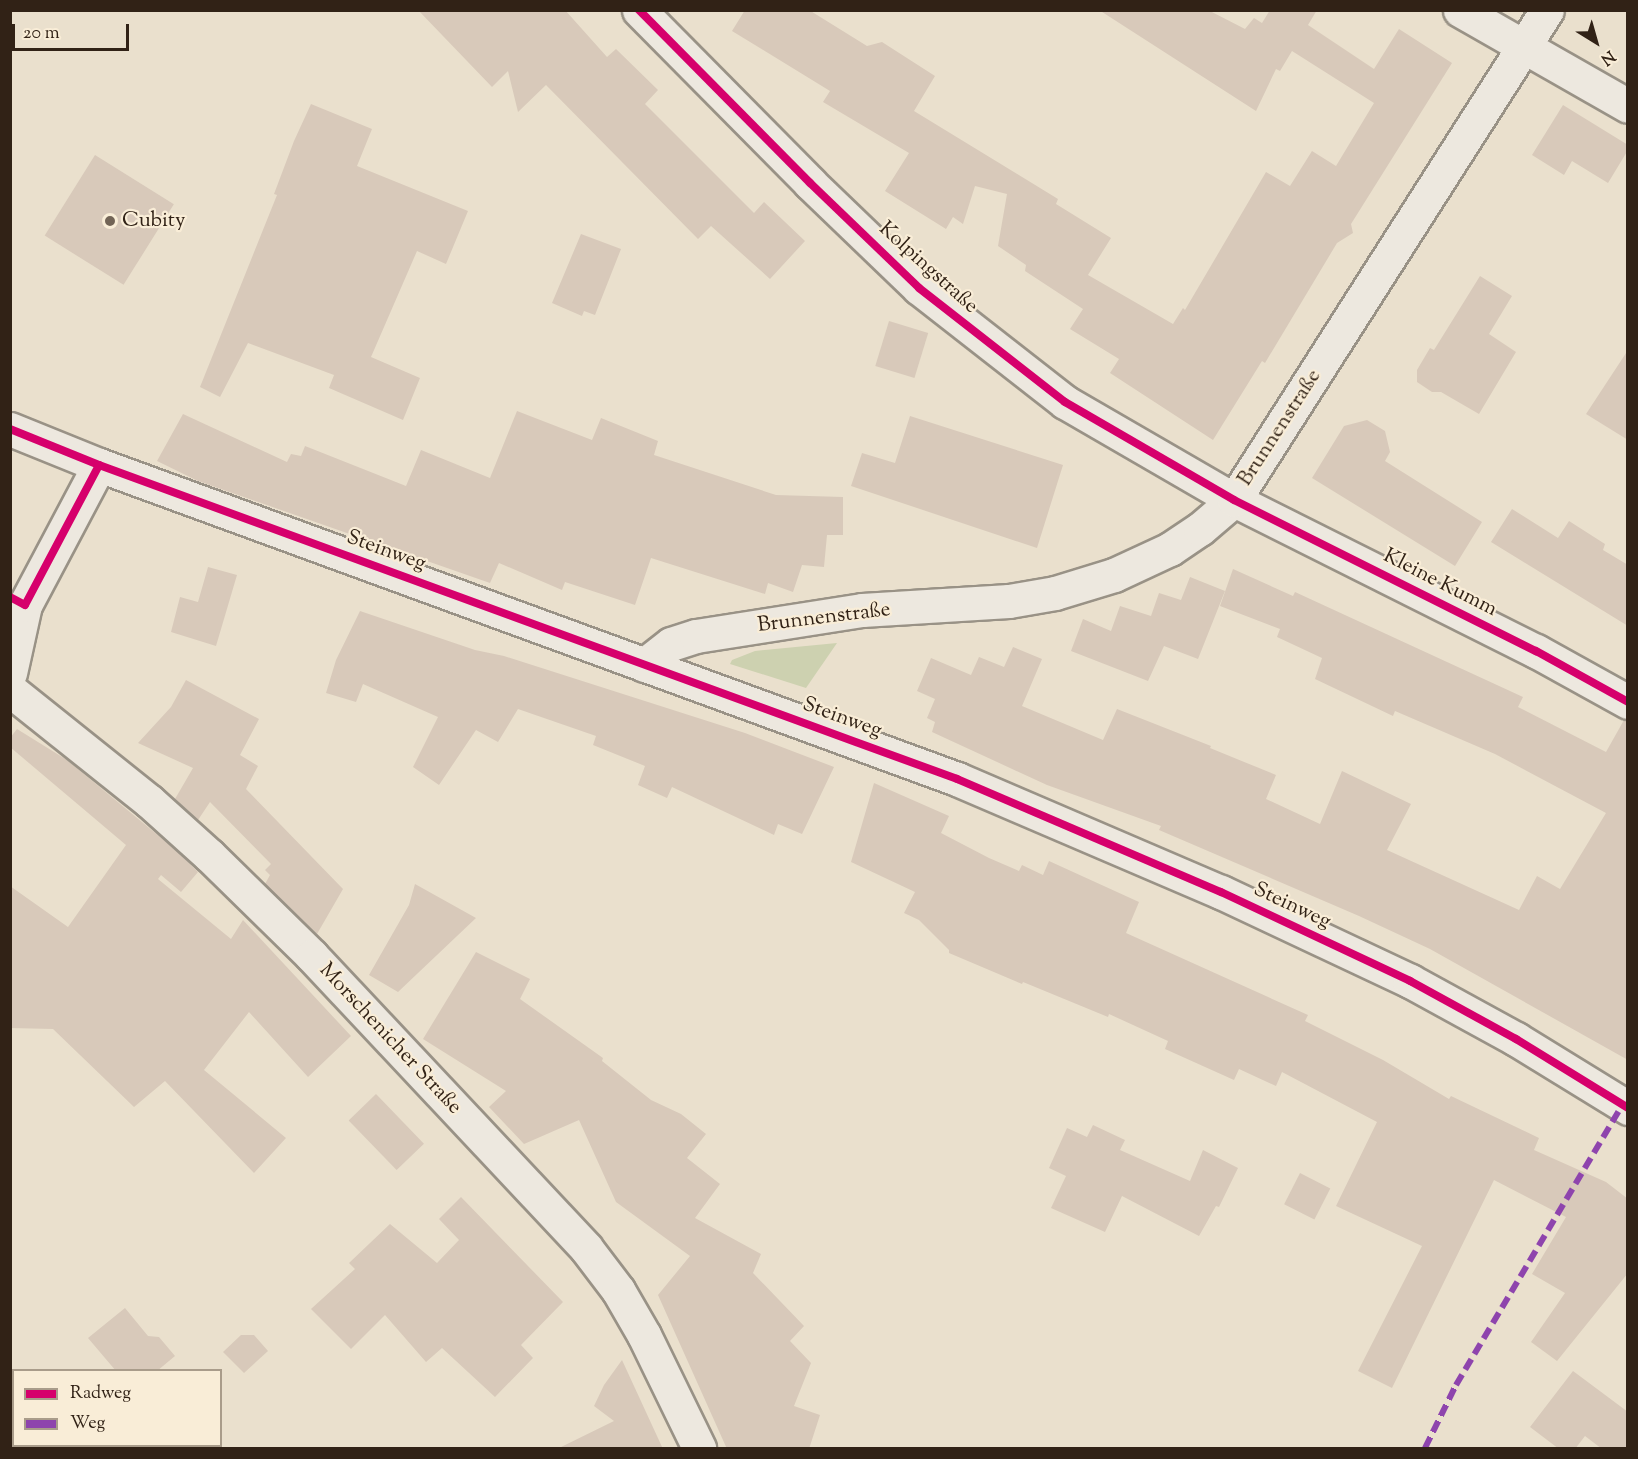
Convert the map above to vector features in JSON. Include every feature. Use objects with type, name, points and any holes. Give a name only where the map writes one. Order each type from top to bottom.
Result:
[{"type":"street","name":"Kolpingstraße","points":[[639,10],[810,183],[919,288],[1065,402],[1234,500]]},
{"type":"street","points":[[1460,10],[1628,106]]},
{"type":"street","name":"Brunnenstraße","points":[[644,665],[671,644],[696,636],[862,610],[1009,601],[1055,593],[1114,575],[1170,549],[1200,529],[1234,500],[1547,10]]},
{"type":"street","name":"Steinweg","points":[[12,430],[99,465],[957,779],[1221,892],[1410,981],[1516,1039],[1628,1108]]},
{"type":"street","points":[[10,673],[18,601],[99,465]]},
{"type":"street","name":"Kleine Kumm","points":[[1234,500],[1536,651],[1628,702]]},
{"type":"street","name":"Morschenicher Straße","points":[[10,690],[149,801],[209,855],[312,956],[586,1248],[618,1290],[644,1335],[699,1449]]},
{"type":"green space","points":[[837,643],[806,688],[730,664],[732,660],[755,651]]},
{"type":"building","points":[[418,10],[565,10],[607,57],[616,49],[658,90],[645,104],[754,213],[764,202],[805,241],[770,279],[711,226],[698,239],[546,85],[518,112],[508,71],[492,87]]},
{"type":"building","points":[[745,10],[809,10],[867,46],[882,42],[935,76],[914,111],[1058,199],[1056,204],[1111,238],[1088,275],[1173,324],[1183,308],[1185,310],[1266,172],[1290,186],[1312,151],[1336,166],[1374,103],[1292,51],[1280,71],[1276,69],[1256,111],[1099,10],[1208,10],[1245,29],[1254,18],[1262,23],[1270,10],[1317,10],[1308,25],[1374,69],[1399,29],[1452,63],[1351,224],[1353,233],[1337,243],[1265,363],[1262,361],[1213,440],[1110,373],[1119,359],[1070,329],[1083,309],[1025,271],[1026,265],[998,246],[1007,194],[975,186],[963,224],[953,217],[946,229],[885,191],[909,153],[823,102],[830,91],[732,31]]},
{"type":"building","points":[[311,104],[372,129],[357,166],[468,211],[446,264],[417,251],[371,357],[420,378],[403,420],[329,388],[334,375],[248,343],[220,397],[200,387],[277,195],[274,194],[294,141]]},
{"type":"building","points":[[1563,105],[1628,145],[1628,150],[1608,183],[1572,161],[1564,175],[1532,155]]},
{"type":"building","name":"Cubity","points":[[95,155],[174,204],[124,285],[45,236]]},
{"type":"building","points":[[581,234],[621,249],[595,315],[584,311],[582,316],[552,303]]},
{"type":"building","points":[[1480,276],[1512,296],[1489,334],[1516,352],[1479,414],[1441,392],[1432,392],[1417,382],[1417,370],[1430,348],[1434,350]]},
{"type":"building","points":[[889,321],[928,333],[914,378],[875,366]]},
{"type":"building","points":[[1628,350],[1628,440],[1586,414]]},
{"type":"building","points":[[517,411],[592,440],[601,418],[658,441],[654,455],[776,495],[843,497],[843,535],[827,535],[824,567],[802,565],[793,592],[768,583],[765,594],[651,558],[635,605],[565,582],[562,590],[499,563],[490,583],[198,481],[157,461],[183,414],[287,462],[291,454],[301,456],[305,446],[406,486],[421,450],[490,478]]},
{"type":"building","points":[[910,416],[1063,465],[1037,548],[851,486],[862,453],[895,463]]},
{"type":"building","points":[[1367,420],[1385,431],[1390,452],[1385,461],[1482,522],[1455,566],[1312,478],[1344,426]]},
{"type":"building","points":[[1512,509],[1558,538],[1569,521],[1605,544],[1603,550],[1628,565],[1628,626],[1491,542]]},
{"type":"building","points":[[208,567],[237,575],[216,646],[171,632],[180,597],[198,602]]},
{"type":"building","points":[[1233,569],[1293,596],[1295,592],[1523,697],[1518,707],[1606,752],[1624,720],[1628,721],[1628,1060],[1430,949],[1159,830],[1161,826],[1047,785],[932,732],[935,722],[927,718],[935,699],[917,691],[931,658],[971,675],[979,657],[1004,667],[1013,647],[1042,659],[1022,706],[1103,740],[1117,709],[1211,746],[1210,748],[1276,775],[1266,799],[1320,824],[1342,771],[1411,804],[1387,850],[1519,910],[1537,876],[1560,889],[1606,813],[1495,754],[1395,711],[1393,716],[1315,679],[1322,658],[1277,637],[1280,629],[1220,606]]},
{"type":"building","points":[[1190,577],[1225,591],[1198,659],[1164,646],[1148,681],[1071,651],[1083,619],[1111,631],[1120,606],[1151,616],[1159,593],[1181,600]]},
{"type":"building","points":[[360,611],[475,650],[504,656],[745,733],[834,767],[802,834],[778,824],[774,835],[672,787],[667,798],[638,785],[645,766],[593,745],[596,736],[518,709],[498,742],[476,730],[439,785],[413,767],[438,717],[363,684],[356,702],[326,693],[336,660]]},
{"type":"building","points":[[186,680],[259,719],[240,755],[258,766],[246,789],[343,889],[317,934],[265,884],[270,875],[265,870],[271,864],[210,802],[198,820],[175,799],[193,768],[138,743],[171,707]]},
{"type":"building","points":[[17,729],[67,760],[177,851],[198,872],[181,892],[161,875],[158,879],[231,939],[243,920],[351,1036],[308,1077],[249,1012],[204,1070],[286,1138],[254,1173],[165,1081],[134,1107],[53,1029],[10,1028],[10,886],[68,927],[126,845],[10,747],[10,738]]},
{"type":"building","points":[[874,783],[949,816],[941,833],[989,858],[1019,871],[1022,865],[1043,875],[1049,861],[1139,902],[1126,933],[1308,1015],[1305,1021],[1383,1060],[1449,1099],[1451,1096],[1539,1138],[1534,1150],[1606,1182],[1628,1199],[1628,1273],[1557,1361],[1531,1342],[1565,1293],[1532,1274],[1566,1217],[1494,1180],[1392,1388],[1358,1371],[1422,1246],[1336,1206],[1377,1122],[1282,1072],[1276,1086],[1239,1069],[1234,1080],[1165,1049],[1168,1041],[1109,1014],[1108,1017],[949,953],[949,950],[919,920],[904,913],[915,892],[851,862]]},
{"type":"building","points":[[415,884],[476,918],[398,992],[369,975],[409,905]]},
{"type":"building","points":[[476,952],[530,979],[520,999],[603,1058],[602,1061],[651,1100],[681,1114],[706,1134],[687,1158],[720,1184],[695,1218],[761,1254],[753,1273],[804,1326],[790,1341],[811,1363],[794,1406],[820,1415],[809,1449],[727,1449],[658,1295],[690,1256],[616,1202],[579,1120],[524,1144],[489,1107],[506,1091],[423,1039]]},
{"type":"building","points":[[376,1094],[424,1144],[397,1170],[349,1120]]},
{"type":"building","points":[[1093,1125],[1125,1140],[1120,1150],[1190,1181],[1203,1150],[1238,1168],[1219,1207],[1216,1206],[1199,1236],[1122,1196],[1105,1232],[1051,1208],[1066,1176],[1049,1168],[1067,1128],[1087,1137]]},
{"type":"building","points":[[1300,1173],[1330,1188],[1314,1220],[1284,1204]]},
{"type":"building","points":[[461,1197],[563,1302],[521,1345],[533,1358],[495,1397],[442,1348],[426,1362],[385,1315],[351,1349],[311,1309],[355,1269],[349,1263],[390,1224],[437,1263],[459,1240],[439,1219]]},
{"type":"building","points":[[125,1308],[148,1336],[159,1337],[175,1356],[159,1369],[114,1369],[88,1338]]},
{"type":"building","points":[[241,1335],[254,1335],[268,1351],[244,1373],[223,1352]]},
{"type":"building","points":[[622,1360],[663,1449],[557,1449],[614,1421],[594,1406],[604,1385]]},
{"type":"building","points":[[1573,1371],[1628,1412],[1628,1449],[1602,1449],[1585,1436],[1575,1449],[1559,1449],[1530,1427]]},
{"type":"marked path","points":[[1425,1448],[1456,1385],[1622,1105]]},
{"type":"cycle path","points":[[639,10],[810,183],[919,288],[1065,402],[1234,500],[1536,651],[1628,702]]},
{"type":"cycle path","points":[[10,429],[99,465],[957,779],[1221,892],[1410,981],[1516,1039],[1628,1108]]},
{"type":"cycle path","points":[[10,597],[25,605],[99,465]]},
{"type":"place","name":"Cubity","points":[[110,221]]}]
